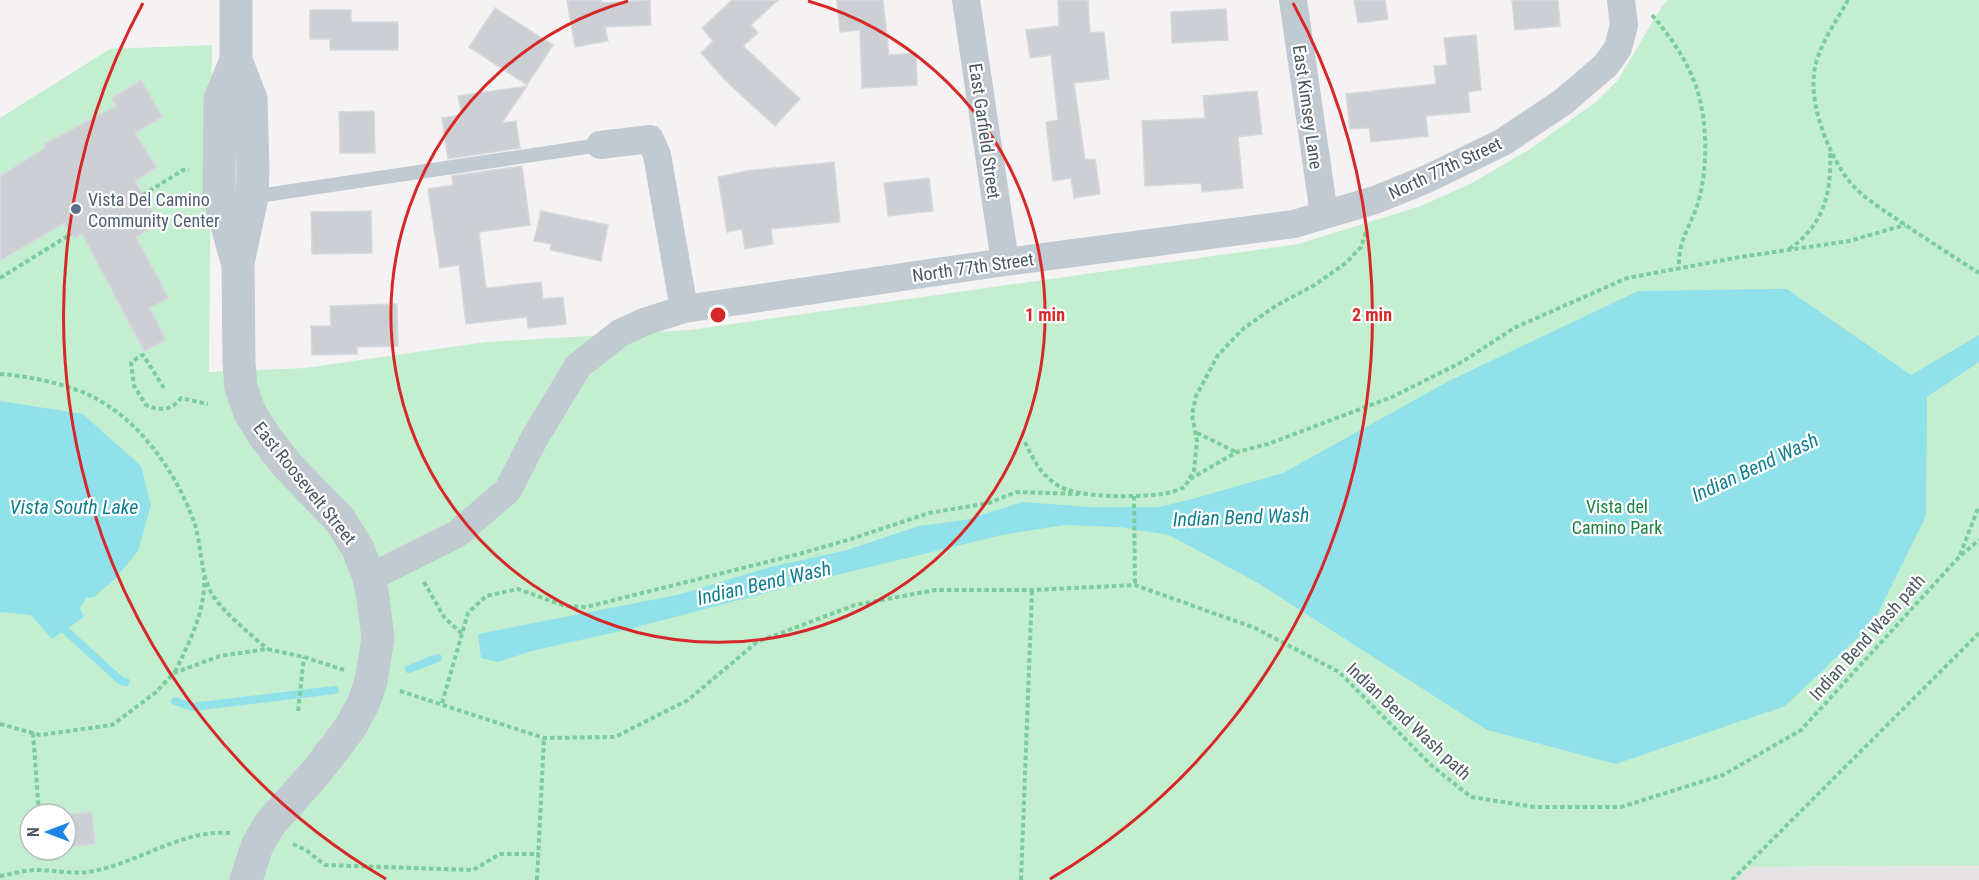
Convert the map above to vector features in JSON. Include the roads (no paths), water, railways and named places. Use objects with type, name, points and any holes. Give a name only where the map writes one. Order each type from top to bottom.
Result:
[{"type":"street","name":"East Roosevelt Street","points":[[236,0],[236,60],[251,99],[252,197],[238,263],[238,362],[241,388],[250,413],[287,465],[340,520],[358,549],[369,578],[378,638],[371,681],[364,702],[338,745],[269,825],[257,846],[246,880]]},
{"type":"street","name":"East Garfield Street","points":[[966,0],[1005,262]]},
{"type":"street","name":"East Kimsey Lane","points":[[1293,0],[1324,214]]},
{"type":"street","name":"North 77th Street","points":[[369,578],[457,534],[508,490],[534,439],[578,366],[620,333],[644,322],[684,309],[1005,262],[1294,224],[1375,200],[1427,179],[1503,142],[1563,102],[1606,65],[1618,48],[1622,13]]},
{"type":"street","name":"East Roosevelt Street","points":[[236,60],[220,99],[219,197],[238,263]]},
{"type":"street","points":[[600,145],[650,138],[657,155],[684,309]]},
{"type":"lane","points":[[252,197],[600,145]]},
{"type":"water","points":[[1787,289],[1911,375],[1979,335],[1979,362],[1927,397],[1926,516],[1873,623],[1785,706],[1616,764],[1487,730],[1258,583],[1169,535],[1119,527],[1064,525],[1002,535],[804,583],[629,629],[532,651],[498,662],[481,658],[478,634],[677,595],[771,567],[847,550],[919,526],[965,520],[1023,502],[1090,507],[1159,507],[1192,499],[1283,473],[1449,381],[1638,291]]},
{"type":"water","name":"Vista South Lake","points":[[0,401],[83,414],[141,466],[151,505],[138,551],[115,579],[94,597],[86,598],[80,608],[84,617],[52,639],[31,615],[0,612]]},
{"type":"waterway","name":"Indian Bend Wash","points":[[62,620],[65,630],[121,681],[126,682]]},
{"type":"waterway","name":"Indian Bend Wash","points":[[409,669],[438,658]]},
{"type":"waterway","name":"Indian Bend Wash","points":[[175,701],[192,707],[335,690]]},
{"type":"place","name":"Vista Del Camino Community Center","points":[[76,209]]},
{"type":"park label","name":"Vista del Camino Park","points":[[1617,516]]}]
